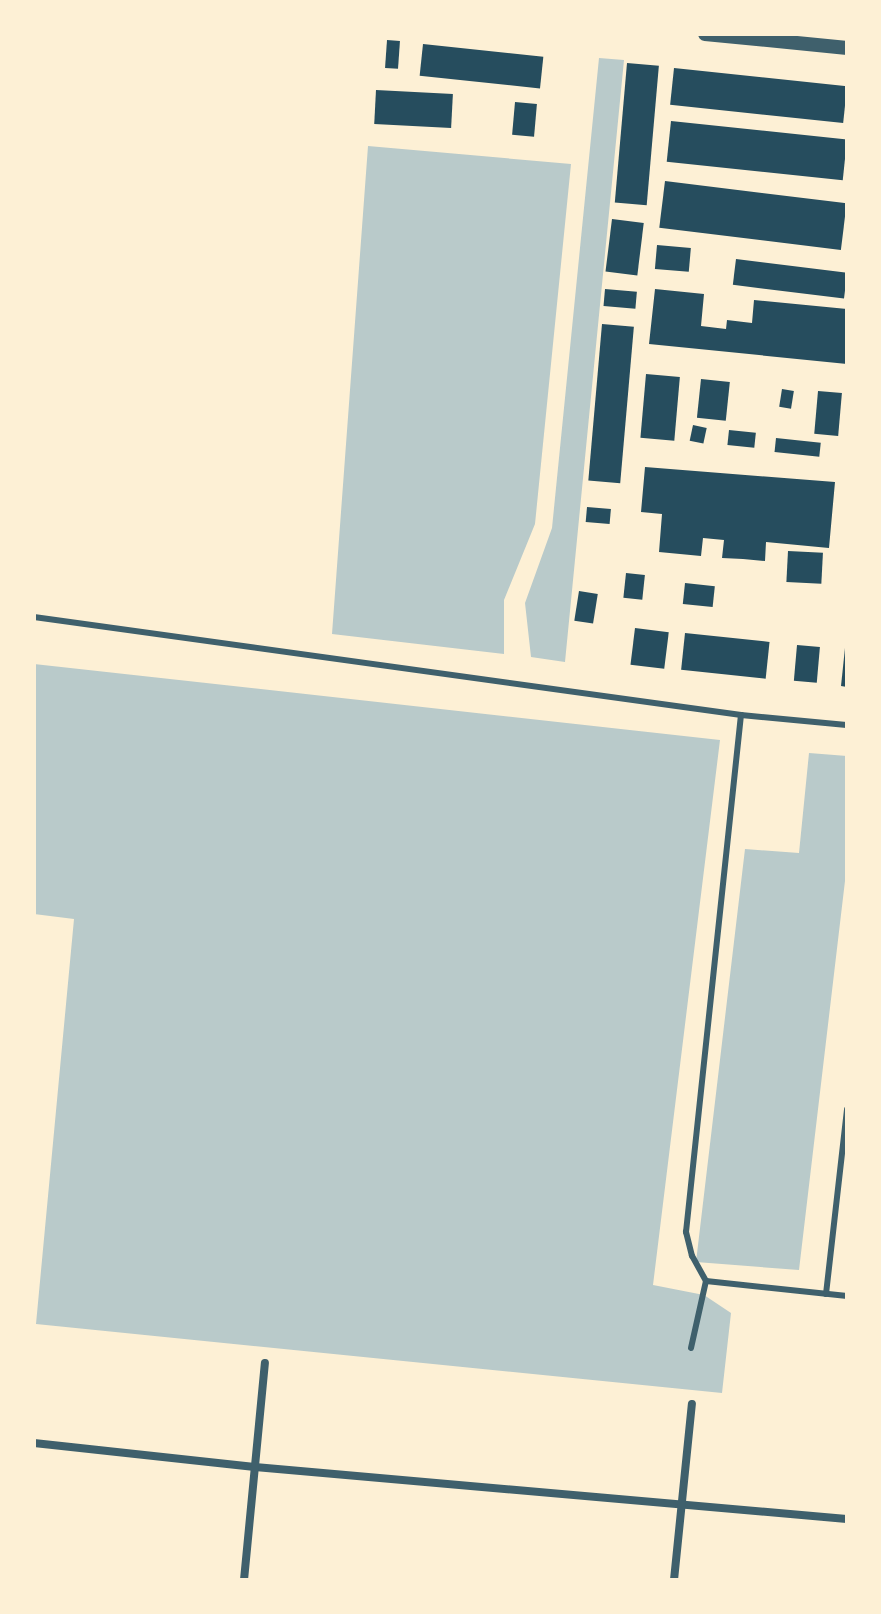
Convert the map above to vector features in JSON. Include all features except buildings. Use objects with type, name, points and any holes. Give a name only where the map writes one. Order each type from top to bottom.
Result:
[{"type":"street","points":[[705,34],[847,48]]},
{"type":"street","points":[[244,1580],[265,1363]]},
{"type":"street","points":[[674,1580],[692,1404]]},
{"type":"street","points":[[34,1443],[255,1467],[847,1519]]},
{"type":"lane","points":[[34,617],[741,715],[847,725]]},
{"type":"lane","points":[[691,1348],[706,1281],[692,1256],[686,1232],[741,715]]},
{"type":"lane","points":[[826,1294],[847,1109]]},
{"type":"lane","points":[[706,1281],[847,1296]]},
{"type":"shaded area","points":[[599,58],[624,60],[565,662],[531,657],[525,603],[552,528]]},
{"type":"shaded area","points":[[368,146],[571,164],[535,524],[504,600],[504,654],[332,634]]},
{"type":"shaded area","points":[[34,664],[720,740],[653,1285],[704,1295],[731,1313],[722,1393],[36,1324],[74,919],[34,914]]},
{"type":"shaded area","points":[[809,753],[847,756],[847,864],[799,1270],[696,1262],[745,849],[799,853]]}]
